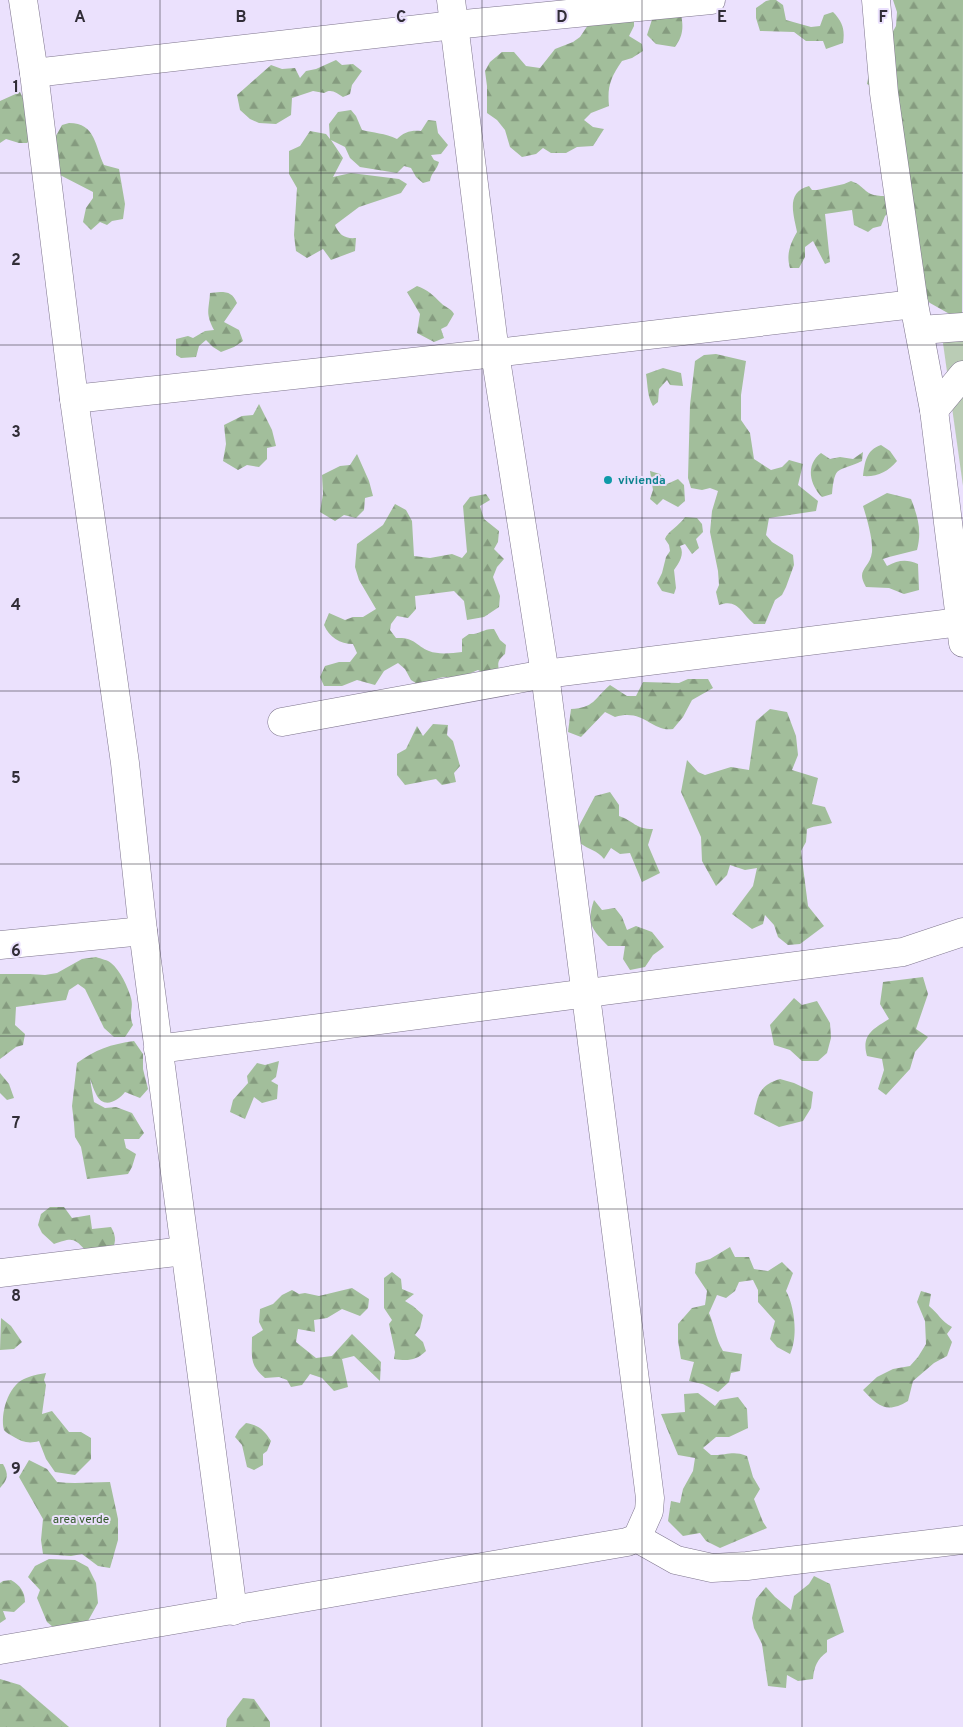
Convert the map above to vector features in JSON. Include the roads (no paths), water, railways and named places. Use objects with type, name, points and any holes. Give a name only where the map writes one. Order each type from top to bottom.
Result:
[{"type":"street","points":[[23,0],[34,73],[74,400],[125,762],[143,931],[184,1251],[234,1611]]},
{"type":"street","points":[[34,73],[453,12],[711,0]]},
{"type":"street","points":[[282,722],[545,674],[962,632],[934,410],[917,316],[884,93],[876,0]]},
{"type":"street","points":[[0,1650],[627,1542],[637,1538],[649,1512],[650,1498],[584,994],[545,674],[495,353],[453,12]]},
{"type":"street","points":[[74,400],[495,353],[917,316],[963,326]]},
{"type":"street","points":[[934,410],[963,375]]},
{"type":"street","points":[[0,945],[143,931]]},
{"type":"street","points":[[158,1049],[903,952],[963,932]]},
{"type":"street","points":[[0,1273],[184,1251]]},
{"type":"street","points":[[637,1538],[676,1560],[712,1568],[747,1566],[963,1540]]},
{"type":"place","name":"vivienda","points":[[608,480]]},
{"type":"park label","name":"area verde","points":[[81,1519]]}]
